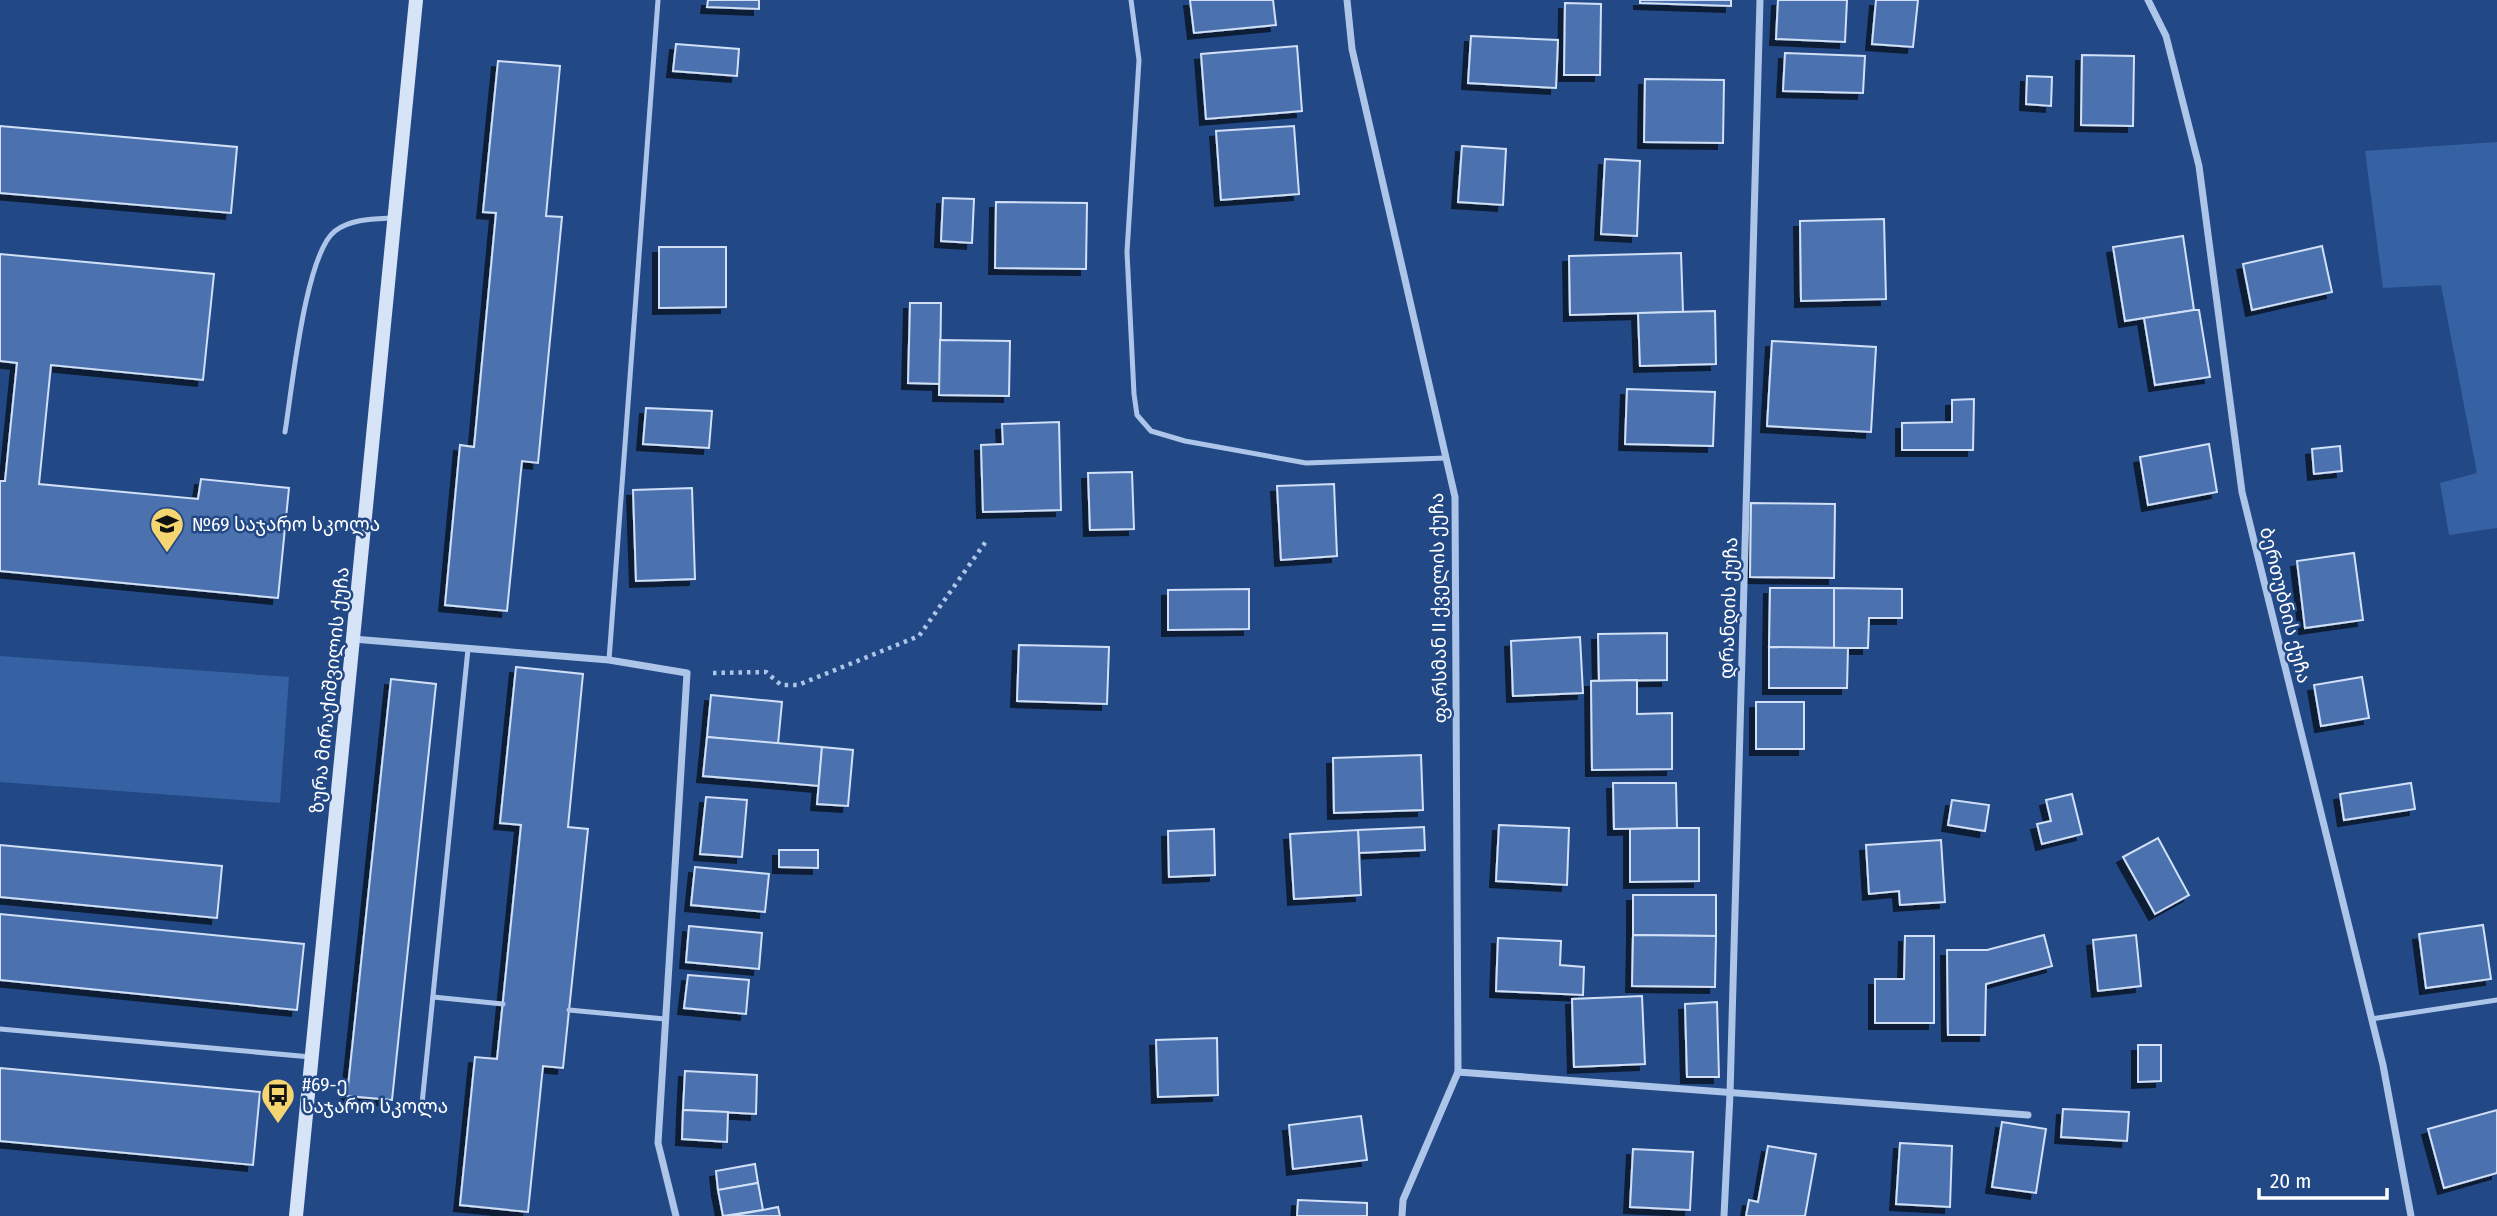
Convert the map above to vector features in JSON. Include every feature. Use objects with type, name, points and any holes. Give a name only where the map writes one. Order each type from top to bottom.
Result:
[{"type":"street","name":"ზურა მირაქიშვილის ქუჩა","points":[[296,1216],[416,0]]},
{"type":"street","name":"ფარსმან II ქველის ქუჩა","points":[[1347,0],[1352,49],[1455,497],[1458,1072],[1403,1200],[1402,1216]]},
{"type":"street","name":"დრანდის ქუჩა","points":[[1724,1216],[1730,1094],[1760,0]]},
{"type":"street","name":"ბერთუბნის ქუჩა","points":[[2148,0],[2166,36],[2199,166],[2242,492],[2383,1065],[2411,1216]]},
{"type":"street","points":[[353,639],[609,660],[687,673],[658,1143],[676,1216]]},
{"type":"street","points":[[1458,1072],[2028,1115]]},
{"type":"lane","points":[[609,660],[657,0]]},
{"type":"lane","points":[[1131,0],[1139,60],[1127,251],[1134,394],[1138,415],[1151,431],[1185,441],[1306,463],[1446,458]]},
{"type":"lane","points":[[285,432],[310,279],[320,254],[335,232],[360,220],[395,218]]},
{"type":"lane","points":[[421,1114],[468,649]]},
{"type":"lane","points":[[433,997],[503,1004]]},
{"type":"lane","points":[[2371,1019],[2497,1000]]},
{"type":"lane","points":[[569,1010],[665,1019]]},
{"type":"lane","points":[[0,1029],[312,1057]]},
{"type":"path","points":[[687,673],[766,672],[781,685],[798,685],[919,636],[986,540]]},
{"type":"shaded area","points":[[2497,142],[2497,528],[2449,535],[2440,483],[2477,473],[2441,285],[2383,288],[2365,151]]},
{"type":"shaded area","points":[[0,656],[289,677],[280,803],[0,782]]},
{"type":"building","points":[[708,0],[759,0],[759,9],[707,7]]},
{"type":"building","points":[[1190,0],[1273,0],[1276,25],[1194,33]]},
{"type":"building","points":[[1640,0],[1731,0],[1731,6],[1640,3]]},
{"type":"building","points":[[1778,0],[1847,0],[1845,42],[1776,39]]},
{"type":"building","points":[[1876,0],[1918,0],[1913,47],[1872,44]]},
{"type":"building","points":[[1565,3],[1601,4],[1600,75],[1564,75]]},
{"type":"building","points":[[1471,36],[1558,40],[1556,88],[1468,83]]},
{"type":"building","points":[[676,44],[739,49],[737,76],[673,71]]},
{"type":"building","points":[[1297,46],[1302,111],[1206,119],[1201,54]]},
{"type":"building","points":[[1785,53],[1865,56],[1863,93],[1783,91]]},
{"type":"building","points":[[2082,55],[2134,56],[2133,126],[2081,125]]},
{"type":"building","points":[[498,61],[560,66],[546,216],[562,217],[538,463],[522,461],[507,611],[445,605],[460,445],[474,447],[496,213],[483,212]]},
{"type":"building","points":[[2027,76],[2052,77],[2051,106],[2026,104]]},
{"type":"building","points":[[1645,79],[1724,80],[1723,143],[1644,142]]},
{"type":"building","points":[[0,126],[237,147],[231,213],[0,193]]},
{"type":"building","points":[[1294,126],[1299,194],[1221,200],[1216,131]]},
{"type":"building","points":[[1462,146],[1506,149],[1503,205],[1458,202]]},
{"type":"building","points":[[1605,159],[1640,161],[1637,236],[1601,234]]},
{"type":"building","points":[[943,198],[974,199],[972,243],[941,241]]},
{"type":"building","points":[[996,202],[1087,203],[1086,269],[995,268]]},
{"type":"building","points":[[1884,219],[1886,299],[1801,301],[1800,221]]},
{"type":"building","points":[[2183,236],[2194,310],[2125,321],[2113,247]]},
{"type":"building","points":[[2322,246],[2332,292],[2252,310],[2243,264]]},
{"type":"building","points":[[659,247],[726,247],[726,307],[659,308]]},
{"type":"building","points":[[1681,253],[1683,312],[1570,315],[1569,256]]},
{"type":"building","points":[[0,254],[214,274],[203,380],[51,365],[39,484],[198,499],[201,479],[289,488],[278,598],[0,571],[0,481],[5,481],[17,363],[0,361]]},
{"type":"building","points":[[910,303],[941,303],[940,384],[908,383]]},
{"type":"building","points":[[2199,310],[2210,377],[2155,385],[2144,318]]},
{"type":"building","points":[[1715,311],[1716,364],[1640,366],[1638,313]]},
{"type":"building","points":[[940,340],[1010,341],[1009,396],[939,395]]},
{"type":"building","points":[[1772,341],[1876,347],[1871,432],[1767,426]]},
{"type":"building","points":[[1627,389],[1715,392],[1713,446],[1625,444]]},
{"type":"building","points":[[1974,399],[1973,450],[1902,450],[1902,423],[1952,422],[1952,400]]},
{"type":"building","points":[[646,408],[712,411],[709,448],[643,444]]},
{"type":"building","points":[[1059,422],[1061,510],[983,512],[981,445],[1003,444],[1002,424]]},
{"type":"building","points":[[2209,444],[2217,492],[2148,505],[2140,457]]},
{"type":"building","points":[[2340,446],[2342,471],[2314,474],[2312,449]]},
{"type":"building","points":[[1132,472],[1134,529],[1090,530],[1088,473]]},
{"type":"building","points":[[1334,484],[1337,556],[1281,560],[1277,486]]},
{"type":"building","points":[[692,488],[695,579],[636,581],[633,490]]},
{"type":"building","points":[[1751,503],[1835,504],[1834,578],[1750,577]]},
{"type":"building","points":[[2354,553],[2363,620],[2305,628],[2297,561]]},
{"type":"building","points":[[1770,588],[1834,588],[1834,648],[1769,647]]},
{"type":"building","points":[[1834,588],[1902,589],[1902,618],[1869,618],[1868,648],[1834,648]]},
{"type":"building","points":[[1249,589],[1249,629],[1168,630],[1168,590]]},
{"type":"building","points":[[1667,633],[1667,680],[1599,681],[1598,634]]},
{"type":"building","points":[[1580,637],[1583,693],[1513,696],[1511,641]]},
{"type":"building","points":[[1019,645],[1109,647],[1107,704],[1017,701]]},
{"type":"building","points":[[1769,647],[1848,648],[1847,688],[1769,688]]},
{"type":"building","points":[[516,667],[583,674],[568,827],[588,829],[563,1068],[543,1066],[528,1212],[460,1205],[475,1057],[497,1059],[521,825],[500,823]]},
{"type":"building","points":[[2362,677],[2369,718],[2321,726],[2314,685]]},
{"type":"building","points":[[391,679],[436,684],[392,1100],[347,1096]]},
{"type":"building","points":[[1637,680],[1637,714],[1672,713],[1672,769],[1592,770],[1591,681]]},
{"type":"building","points":[[711,695],[782,702],[778,744],[707,737]]},
{"type":"building","points":[[1756,702],[1804,702],[1804,749],[1756,749]]},
{"type":"building","points":[[707,737],[822,747],[819,786],[703,776]]},
{"type":"building","points":[[822,747],[853,750],[848,806],[817,804]]},
{"type":"building","points":[[1421,755],[1423,810],[1334,813],[1333,758]]},
{"type":"building","points":[[1613,783],[1676,783],[1677,828],[1614,829]]},
{"type":"building","points":[[2411,783],[2415,809],[2344,820],[2340,794]]},
{"type":"building","points":[[2072,794],[2082,834],[2042,844],[2037,824],[2051,821],[2046,800]]},
{"type":"building","points":[[706,797],[747,800],[742,857],[700,854]]},
{"type":"building","points":[[1952,800],[1989,805],[1985,831],[1948,825]]},
{"type":"building","points":[[1499,825],[1569,828],[1567,885],[1496,881]]},
{"type":"building","points":[[1424,827],[1425,850],[1359,853],[1358,830]]},
{"type":"building","points":[[1699,828],[1699,881],[1630,882],[1630,829]]},
{"type":"building","points":[[1214,829],[1215,875],[1169,877],[1168,831]]},
{"type":"building","points":[[1358,830],[1361,895],[1294,899],[1290,834]]},
{"type":"building","points":[[2158,838],[2189,895],[2155,914],[2123,857]]},
{"type":"building","points":[[1941,840],[1945,902],[1900,905],[1899,891],[1869,894],[1866,845]]},
{"type":"building","points":[[0,845],[222,866],[217,918],[0,897]]},
{"type":"building","points":[[779,850],[818,850],[818,868],[779,867]]},
{"type":"building","points":[[695,867],[769,874],[765,912],[691,905]]},
{"type":"building","points":[[1633,895],[1716,895],[1716,936],[1633,935]]},
{"type":"building","points":[[0,914],[304,944],[297,1010],[0,980]]},
{"type":"building","points":[[2483,925],[2491,979],[2426,988],[2419,934]]},
{"type":"building","points":[[689,926],[762,933],[759,969],[686,962]]},
{"type":"building","points":[[1633,935],[1716,936],[1715,987],[1632,986]]},
{"type":"building","points":[[2044,935],[2052,966],[1986,984],[1985,1035],[1948,1035],[1947,950],[1987,950]]},
{"type":"building","points":[[2136,935],[2141,986],[2098,991],[2093,940]]},
{"type":"building","points":[[1905,936],[1934,936],[1934,1023],[1875,1023],[1875,979],[1904,979]]},
{"type":"building","points":[[1498,938],[1561,941],[1560,965],[1584,967],[1583,995],[1496,991]]},
{"type":"building","points":[[688,975],[749,980],[746,1014],[684,1008]]},
{"type":"building","points":[[1642,996],[1645,1064],[1574,1067],[1572,999]]},
{"type":"building","points":[[1717,1002],[1719,1077],[1687,1077],[1685,1004]]},
{"type":"building","points":[[1217,1038],[1218,1095],[1158,1097],[1156,1040]]},
{"type":"building","points":[[2138,1045],[2161,1045],[2161,1081],[2138,1082]]},
{"type":"building","points":[[0,1068],[260,1092],[253,1165],[0,1141]]},
{"type":"building","points":[[685,1071],[757,1075],[756,1114],[683,1110]]},
{"type":"building","points":[[2063,1109],[2129,1112],[2127,1141],[2061,1137]]},
{"type":"building","points":[[683,1110],[728,1112],[727,1142],[682,1139]]},
{"type":"building","points":[[2497,1110],[2497,1173],[2444,1188],[2428,1129]]},
{"type":"building","points":[[1361,1116],[1367,1160],[1293,1169],[1289,1125]]},
{"type":"building","points":[[2002,1122],[2046,1129],[2036,1193],[1992,1187]]},
{"type":"building","points":[[1900,1143],[1952,1146],[1950,1207],[1896,1204]]},
{"type":"building","points":[[1768,1146],[1816,1154],[1805,1216],[1746,1216],[1749,1200],[1758,1202]]},
{"type":"building","points":[[1633,1149],[1693,1152],[1690,1210],[1630,1207]]},
{"type":"building","points":[[755,1164],[758,1183],[718,1190],[716,1171]]},
{"type":"building","points":[[758,1183],[763,1210],[723,1216],[718,1190]]},
{"type":"building","points":[[1298,1200],[1367,1203],[1367,1216],[1297,1216]]},
{"type":"building","points":[[778,1207],[780,1216],[729,1216],[763,1210]]},
{"type":"place","name":"№69 საჯარო სკოლა","points":[[167,554]]},
{"type":"place","name":"#69-ე საჯარო სკოლა","points":[[278,1125]]}]
